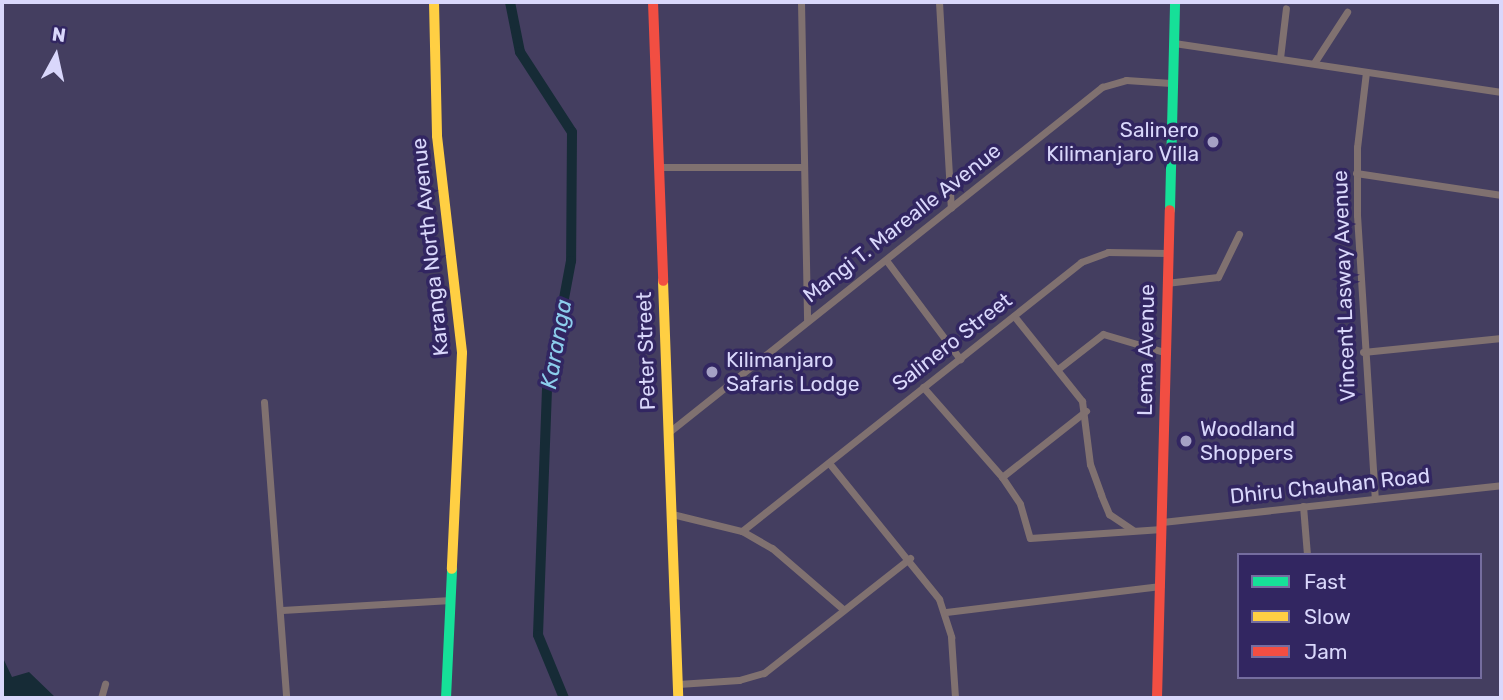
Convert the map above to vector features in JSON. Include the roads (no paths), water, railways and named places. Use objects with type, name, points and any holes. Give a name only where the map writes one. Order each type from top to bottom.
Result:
[{"type":"street","name":"Karanga North Avenue","points":[[434,2],[438,136],[462,353],[446,698]]},
{"type":"street","name":"Peter Street","points":[[653,2],[678,698]]},
{"type":"street","points":[[801,2],[807,321]]},
{"type":"street","points":[[939,2],[951,208]]},
{"type":"street","name":"Lema Avenue","points":[[1157,698],[1175,2]]},
{"type":"street","points":[[1280,58],[1286,8]]},
{"type":"street","points":[[1314,63],[1347,12]]},
{"type":"street","points":[[1174,43],[1501,92]]},
{"type":"street","name":"Vincent Lasway Avenue","points":[[1366,72],[1356,173],[1363,352],[1375,498]]},
{"type":"street","name":"Mangi T. Marealle Avenue","points":[[668,432],[709,404],[807,321],[1102,87],[1126,79],[1171,83]]},
{"type":"street","points":[[660,167],[804,167]]},
{"type":"street","points":[[1356,173],[1501,195]]},
{"type":"street","points":[[1166,283],[1218,277],[1239,234]]},
{"type":"street","name":"Salinero Street","points":[[742,531],[1014,316],[1065,272],[1099,253],[1168,253]]},
{"type":"street","points":[[886,260],[960,359]]},
{"type":"street","points":[[1014,316],[1058,369],[1086,411],[1088,451],[1101,495],[1110,514],[1134,531]]},
{"type":"street","points":[[1058,369],[1103,334],[1164,352]]},
{"type":"street","points":[[1363,352],[1501,338]]},
{"type":"street","points":[[923,387],[1002,477],[1086,411]]},
{"type":"street","points":[[264,402],[282,610],[286,698]]},
{"type":"street","points":[[829,463],[910,558],[946,612],[955,698]]},
{"type":"street","name":"Dhiru Chauhan Road","points":[[1002,477],[1020,504],[1030,538],[1134,531],[1303,506],[1501,485]]},
{"type":"street","points":[[1303,506],[1307,553]]},
{"type":"street","points":[[672,514],[742,531],[806,573],[843,608]]},
{"type":"street","points":[[678,684],[739,680],[764,673],[843,608],[910,558]]},
{"type":"street","points":[[946,612],[1160,586]]},
{"type":"street","points":[[282,610],[451,600]]},
{"type":"street","points":[[101,698],[105,684]]},
{"type":"water","points":[[2,656],[12,677],[29,672],[56,698],[2,698]]},
{"type":"waterway","name":"Karanga","points":[[510,2],[520,52],[572,132],[571,261],[547,389],[538,635],[564,698]]},
{"type":"place","name":"Salinero Kilimanjaro Villa","points":[[1213,142]]},
{"type":"place","name":"Kilimanjaro Safaris Lodge","points":[[712,372]]},
{"type":"place","name":"Woodland Shoppers","points":[[1186,441]]}]
